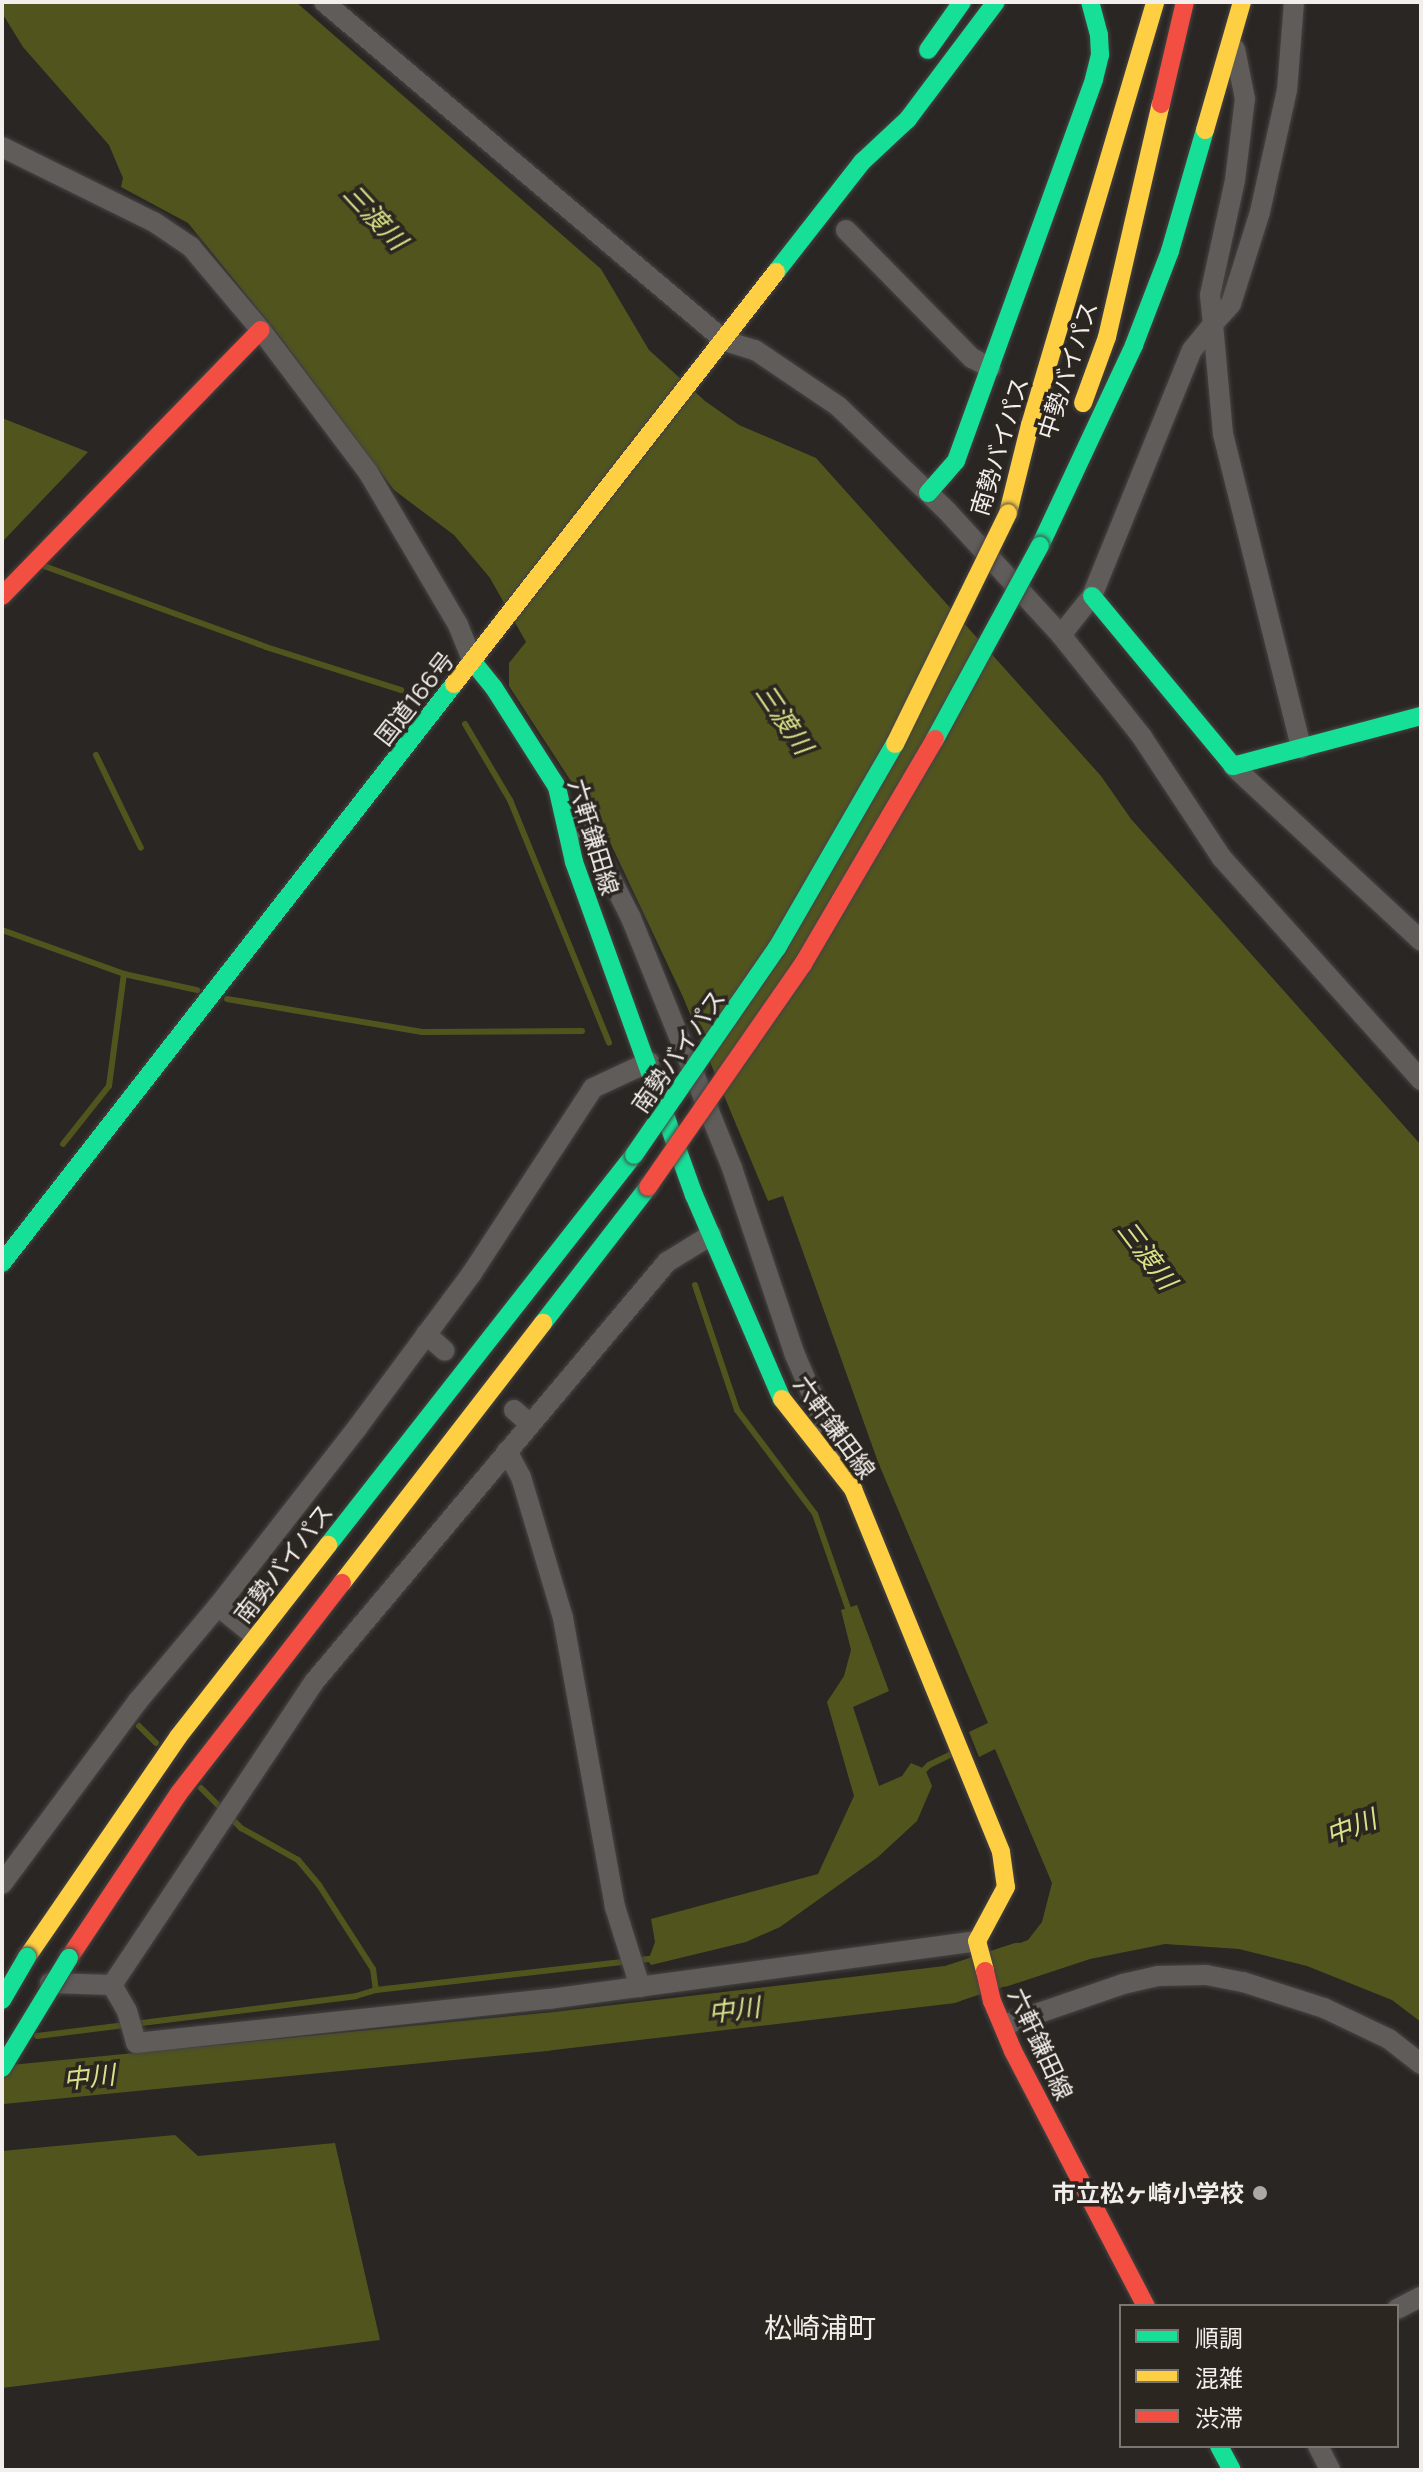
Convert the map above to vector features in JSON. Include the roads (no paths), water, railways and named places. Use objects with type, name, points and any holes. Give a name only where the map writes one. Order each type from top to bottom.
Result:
[{"type":"main road","points":[[917,65],[962,2]]},
{"type":"main road","name":"国道166号","points":[[2,1263],[862,162],[908,119],[996,2]]},
{"type":"main road","points":[[928,493],[956,461],[1097,68],[1099,35],[1090,2]]},
{"type":"main road","name":"南勢バイパス","points":[[2,2000],[27,1957],[178,1737],[634,1155],[769,960],[850,827],[908,721],[1008,513],[1030,425],[1155,2]]},
{"type":"main road","name":"中勢バイパス","points":[[283,1656],[648,1187],[803,964],[938,734],[1035,541],[1107,337],[1185,2]]},
{"type":"main road","points":[[1035,541],[1134,345],[1165,264],[1242,2]]},
{"type":"main road","name":"国道166号","points":[[862,162],[885,115]]},
{"type":"main road","name":"中勢バイパス","points":[[1074,372],[1153,142]]},
{"type":"main road","points":[[2,596],[261,330]]},
{"type":"main road","name":"中勢バイパス","points":[[1008,513],[1045,442]]},
{"type":"main road","points":[[1092,596],[1233,766],[1421,716]]},
{"type":"main road","name":"六軒鎌田線","points":[[473,662],[494,688],[557,787],[574,862],[711,1235],[778,1394],[853,1489],[965,1762],[1001,1852],[1005,1871],[1006,1887],[977,1941],[992,2001],[1013,2051],[1145,2304]]},
{"type":"main road","points":[[2,2068],[69,1958],[179,1793],[283,1656]]},
{"type":"main road","points":[[1220,2448],[1232,2470]]},
{"type":"street","points":[[324,2],[725,341],[755,350],[838,406],[928,493],[1061,635],[1142,737],[1221,857],[1421,1080]]},
{"type":"street","points":[[1061,635],[1092,596],[1192,350],[1231,304],[1260,212],[1287,90],[1294,2]]},
{"type":"street","points":[[1232,36],[1245,99],[1235,180],[1210,295],[1223,434],[1301,748]]},
{"type":"street","points":[[2,147],[178,236],[261,330],[368,472],[458,625],[473,662]]},
{"type":"street","points":[[846,230],[972,358],[991,368]]},
{"type":"street","points":[[1233,766],[1421,941]]},
{"type":"street","points":[[564,811],[592,841],[631,918],[732,1168],[795,1355],[853,1489]]},
{"type":"street","points":[[2,1884],[138,1701],[218,1606],[472,1273],[593,1088],[638,1070],[649,1062]]},
{"type":"street","points":[[112,1985],[314,1682],[667,1262],[711,1235]]},
{"type":"street","points":[[426,1334],[445,1351]]},
{"type":"street","points":[[514,1410],[530,1424]]},
{"type":"street","points":[[507,1451],[521,1477],[563,1618],[615,1907],[631,1950],[637,1979]]},
{"type":"street","points":[[218,1606],[256,1637]]},
{"type":"street","points":[[283,1656],[314,1682]]},
{"type":"street","points":[[112,1985],[127,2011],[136,2043],[637,1979],[977,1941]]},
{"type":"street","points":[[1004,2025],[1123,1984],[1158,1976],[1206,1975],[1243,1982],[1324,2008],[1389,2039],[1421,2064]]},
{"type":"street","points":[[2,1982],[112,1985]]},
{"type":"street","points":[[1399,2308],[1420,2300]]},
{"type":"street","points":[[1319,2448],[1330,2470]]},
{"type":"water","name":"三渡川","points":[[2,2],[296,2],[601,269],[649,350],[705,401],[739,425],[816,458],[1101,776],[1131,819],[1421,1145],[1421,2022],[1392,2000],[1307,1966],[1239,1949],[1165,1944],[1090,1959],[1005,1987],[996,1952],[1028,1940],[1042,1922],[1052,1883],[995,1749],[979,1757],[969,1732],[988,1723],[878,1462],[783,1196],[768,1201],[683,997],[608,838],[509,686],[509,663],[526,642],[490,578],[454,535],[394,490],[275,330],[188,223],[121,187],[123,178],[109,145],[23,47],[2,13]]},
{"type":"water","points":[[2,418],[88,452],[4,540],[2,539]]},
{"type":"water","points":[[857,1605],[889,1691],[853,1707],[879,1786],[902,1776],[911,1763],[925,1769],[932,1786],[917,1821],[878,1857],[780,1927],[746,1942],[651,1965],[648,1961],[655,1942],[651,1919],[818,1874],[854,1796],[827,1702],[844,1676],[851,1650],[841,1610]]},
{"type":"water","points":[[175,2135],[198,2156],[335,2143],[380,2340],[2,2388],[2,2151]]},
{"type":"waterway","points":[[44,566],[266,647],[401,690]]},
{"type":"waterway","points":[[465,724],[510,800],[609,1043]]},
{"type":"waterway","points":[[96,755],[141,848]]},
{"type":"waterway","points":[[2,930],[124,974],[197,990]]},
{"type":"waterway","points":[[63,1144],[109,1086],[124,974]]},
{"type":"waterway","points":[[227,999],[422,1032],[582,1031]]},
{"type":"waterway","points":[[695,1285],[737,1410],[815,1514],[850,1614]]},
{"type":"waterway","points":[[139,1726],[156,1743]]},
{"type":"waterway","points":[[920,1774],[929,1765],[954,1753]]},
{"type":"waterway","points":[[201,1788],[241,1828],[298,1860],[319,1885],[373,1969],[376,1990],[655,1958]]},
{"type":"waterway","name":"中川","points":[[2,2085],[545,2032],[951,1984],[1018,1962]]},
{"type":"waterway","points":[[37,2036],[356,1996],[376,1990]]},
{"type":"place","name":"市立松ヶ崎小学校","points":[[1260,2193]]},
{"type":"district","name":"松崎浦町","points":[[820,2327]]}]
